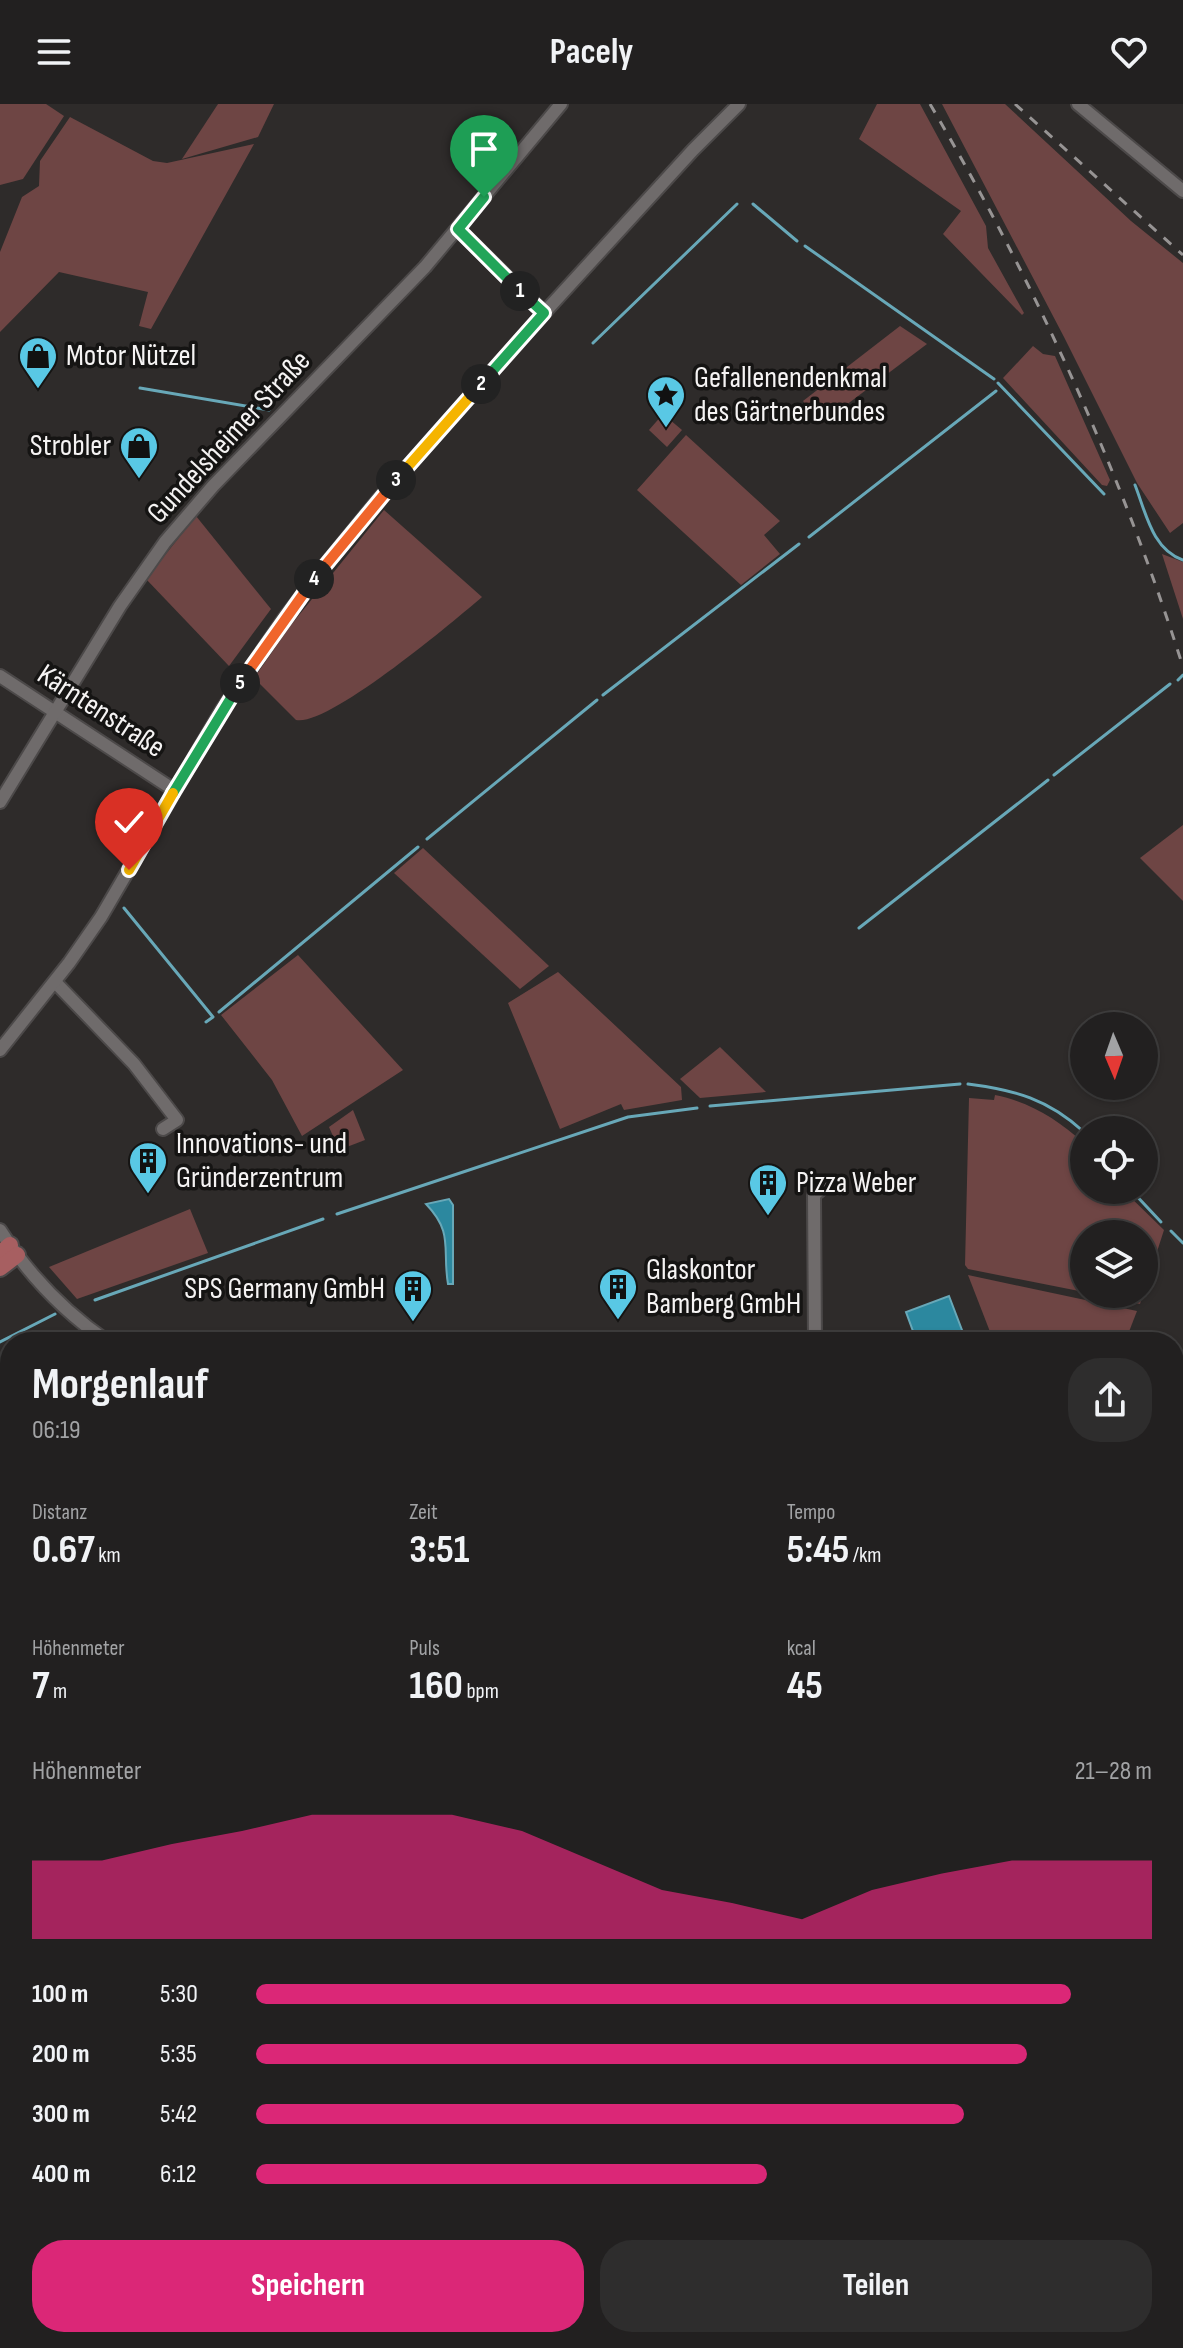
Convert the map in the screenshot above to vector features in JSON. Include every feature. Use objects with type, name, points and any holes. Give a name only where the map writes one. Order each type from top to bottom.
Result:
[{"type":"main road","points":[[0,1268],[9,1251]]},
{"type":"street","points":[[0,1050],[55,982],[117,893],[174,790],[245,675],[331,558],[379,499],[544,313],[739,104]]},
{"type":"street","name":"Gundelsheimer Straße","points":[[0,802],[150,562],[192,511],[425,267],[560,105]]},
{"type":"street","points":[[1080,105],[1183,191]]},
{"type":"street","points":[[458,229],[544,313]]},
{"type":"street","name":"Kärntenstraße","points":[[0,676],[174,790]]},
{"type":"street","points":[[55,982],[134,1064],[177,1120],[163,1129]]},
{"type":"street","points":[[815,1332],[814,1195],[826,1185]]},
{"type":"street","points":[[0,1230],[9,1251],[59,1303],[95,1332]]},
{"type":"shaded area","points":[[0,104],[46,104],[64,116],[23,179],[0,185]]},
{"type":"shaded area","points":[[218,104],[274,104],[258,137],[182,159]]},
{"type":"shaded area","points":[[877,104],[920,104],[986,226],[988,248],[1024,313],[1022,315],[943,234],[961,211],[859,139]]},
{"type":"shaded area","points":[[942,104],[1005,104],[1131,221],[1183,263],[1183,523],[1170,533],[1137,483]]},
{"type":"shaded area","points":[[70,117],[153,161],[167,163],[254,144],[151,329],[139,326],[148,292],[59,272],[0,332],[0,252],[22,197],[39,186],[40,161]]},
{"type":"shaded area","points":[[900,326],[927,344],[821,424],[803,401]]},
{"type":"shaded area","points":[[1033,346],[1043,354],[1055,356],[1110,480],[1107,486],[1102,485],[1003,378]]},
{"type":"shaded area","points":[[663,414],[682,430],[667,447],[649,430]]},
{"type":"shaded area","points":[[686,435],[780,521],[764,535],[780,554],[741,585],[637,490]]},
{"type":"shaded area","points":[[384,510],[482,597],[362,690],[312,718],[296,720],[254,678],[291,625]]},
{"type":"shaded area","points":[[196,516],[271,609],[229,666],[146,579]]},
{"type":"shaded area","points":[[1162,554],[1183,562],[1183,619]]},
{"type":"shaded area","points":[[1183,825],[1183,901],[1140,858]]},
{"type":"shaded area","points":[[423,848],[549,966],[520,989],[394,873]]},
{"type":"shaded area","points":[[298,955],[403,1070],[302,1136],[272,1080],[221,1015]]},
{"type":"shaded area","points":[[558,972],[681,1087],[682,1100],[624,1110],[621,1104],[560,1129],[508,1003]]},
{"type":"shaded area","points":[[720,1047],[766,1092],[700,1098],[680,1079]]},
{"type":"shaded area","points":[[995,1095],[1020,1102],[1070,1131],[1070,1204],[1137,1204],[1154,1220],[1070,1220],[1070,1289],[968,1269],[965,1265],[969,1098],[994,1100]]},
{"type":"shaded area","points":[[353,1110],[365,1140],[339,1150],[329,1127]]},
{"type":"shaded area","points":[[190,1209],[208,1253],[77,1299],[49,1267]]},
{"type":"shaded area","points":[[1158,1224],[1164,1230],[1158,1249]]},
{"type":"shaded area","points":[[968,1275],[1070,1297],[1070,1308],[1137,1311],[1129,1332],[990,1332]]},
{"type":"water","points":[[449,1199],[453,1205],[453,1284],[448,1284],[444,1233],[426,1204]]},
{"type":"water","points":[[949,1296],[963,1332],[913,1332],[906,1312]]},
{"type":"waterway","points":[[593,343],[737,204]]},
{"type":"waterway","points":[[753,204],[797,241]]},
{"type":"waterway","points":[[805,246],[994,379]]},
{"type":"waterway","points":[[998,383],[1104,494]]},
{"type":"waterway","points":[[140,388],[269,410]]},
{"type":"waterway","points":[[809,537],[996,391]]},
{"type":"waterway","points":[[1135,485],[1157,539],[1172,555],[1183,560]]},
{"type":"waterway","points":[[603,695],[799,544]]},
{"type":"waterway","points":[[1178,680],[1183,675]]},
{"type":"waterway","points":[[1054,775],[1170,684]]},
{"type":"waterway","points":[[427,839],[597,700]]},
{"type":"waterway","points":[[859,928],[1048,780]]},
{"type":"waterway","points":[[219,1012],[418,847]]},
{"type":"waterway","points":[[124,908],[213,1017],[206,1022]]},
{"type":"waterway","points":[[710,1106],[960,1084]]},
{"type":"waterway","points":[[968,1084],[1030,1098],[1070,1120]]},
{"type":"waterway","points":[[337,1214],[628,1117],[697,1108]]},
{"type":"waterway","points":[[1144,1204],[1161,1222]]},
{"type":"waterway","points":[[95,1300],[323,1219]]},
{"type":"waterway","points":[[1171,1231],[1183,1243]]},
{"type":"waterway","points":[[20,1332],[55,1314]]},
{"type":"railway","points":[[930,104],[1005,239],[1072,378],[1132,521],[1183,667]]},
{"type":"railway","points":[[1015,104],[1183,255]]},
{"type":"place","name":"Motor Nützel","points":[[38,390]]},
{"type":"place","name":"Gefallenendenkmal des Gärtnerbundes","points":[[666,429]]},
{"type":"place","name":"Strobler","points":[[139,480]]},
{"type":"place","name":"Innovations- und Gründerzentrum","points":[[148,1195]]},
{"type":"place","name":"Pizza Weber","points":[[768,1217]]},
{"type":"place","name":"Glaskontor Bamberg GmbH","points":[[618,1321]]},
{"type":"place","name":"SPS Germany GmbH","points":[[413,1323]]},
{"type":"route","points":[[129,870],[222,710],[284,619],[379,499],[544,313],[458,229],[484,197]]}]
